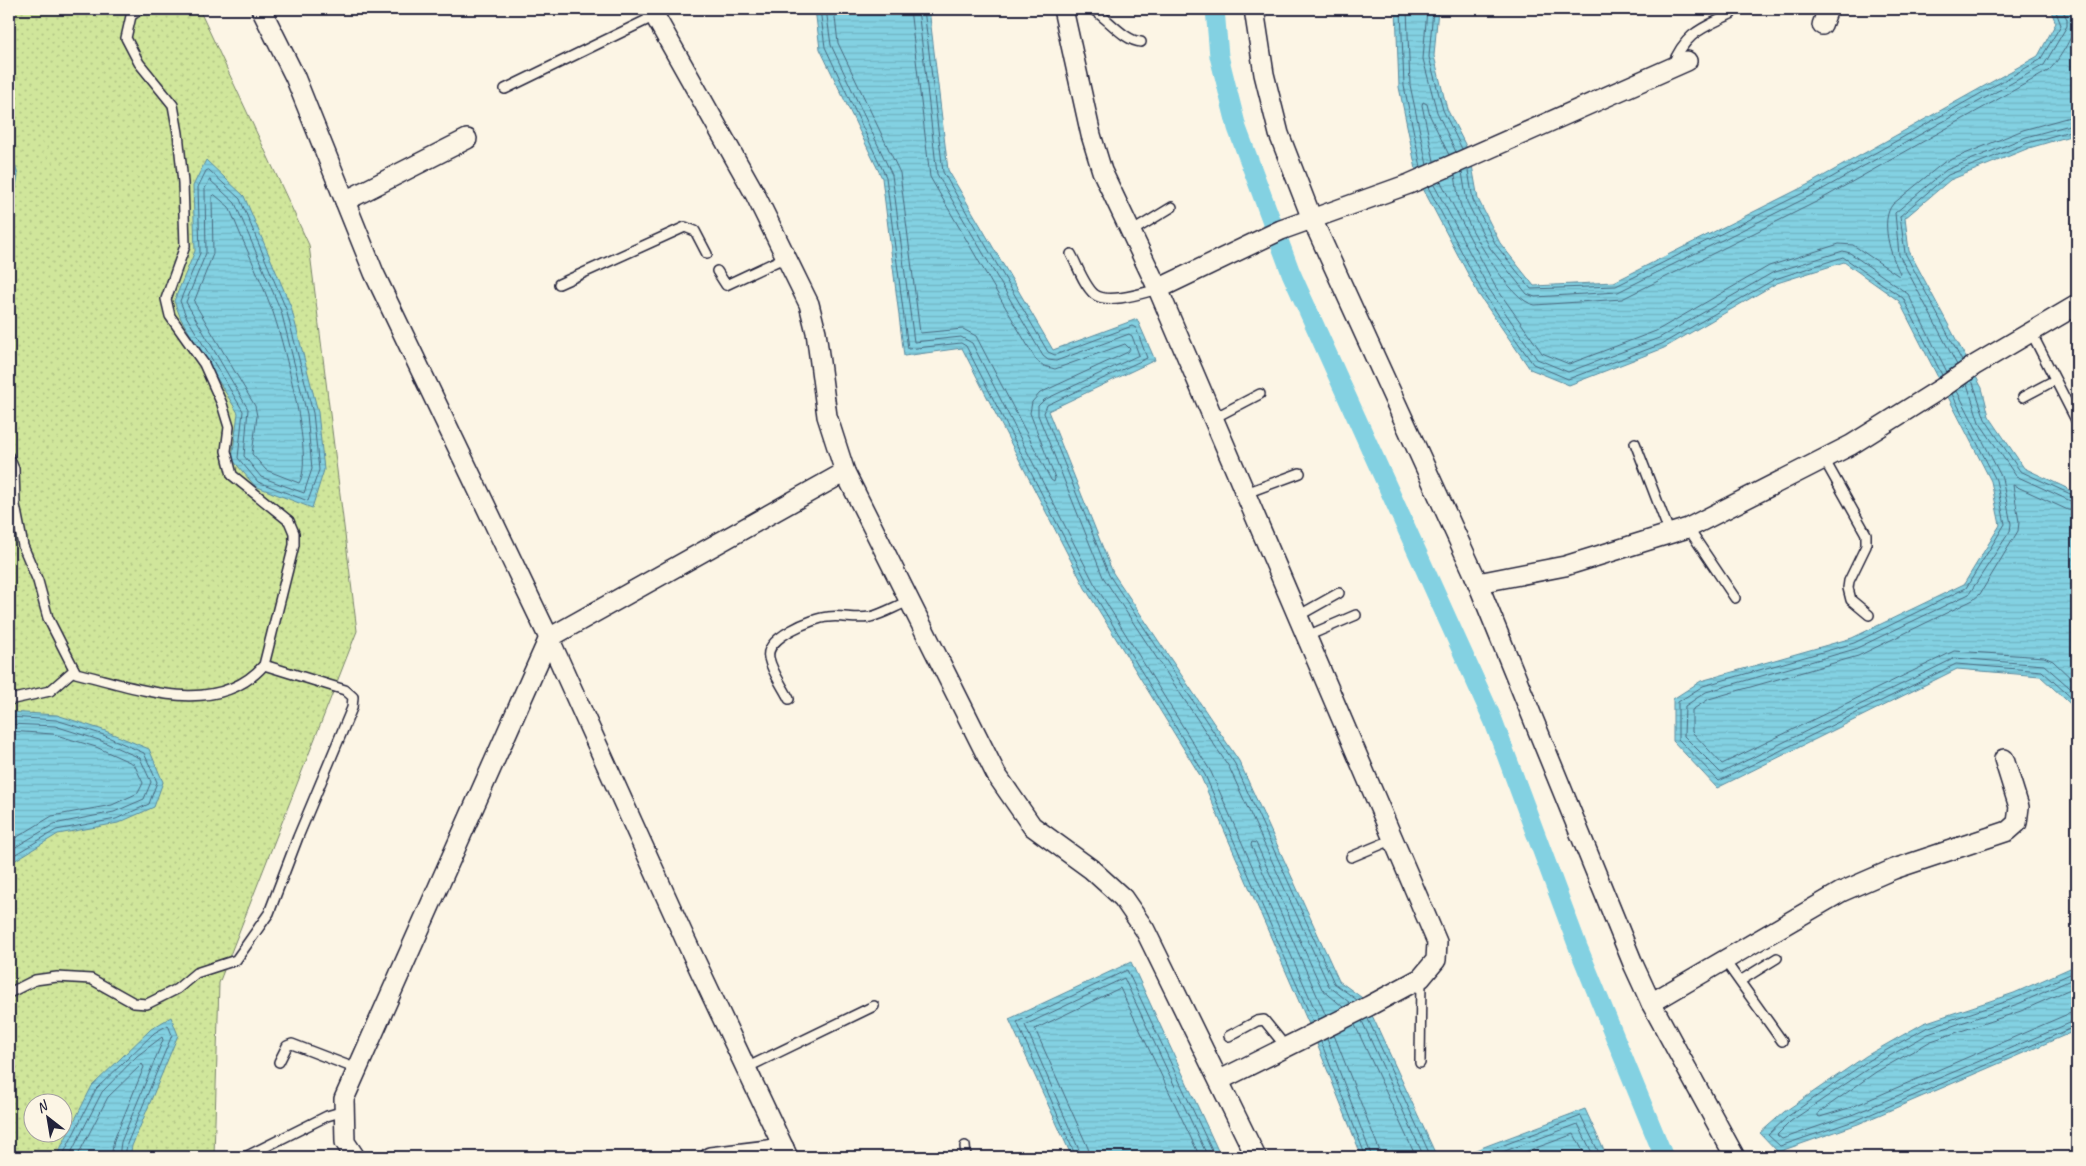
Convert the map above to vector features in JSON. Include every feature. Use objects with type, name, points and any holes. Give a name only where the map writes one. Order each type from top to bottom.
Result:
[{"type":"street","points":[[261,9],[296,77],[374,273],[548,638],[786,1153],[710,1157]]},
{"type":"street","points":[[1063,9],[1102,172],[1158,289],[1437,942],[1436,960],[1421,978],[1220,1080]]},
{"type":"street","points":[[1254,9],[1264,74],[1279,134],[1312,219],[1478,583],[1651,1003],[1735,1157]]},
{"type":"street","points":[[653,13],[755,194],[809,304],[816,332],[827,416],[844,472],[996,774],[1032,826],[1091,868],[1123,898],[1145,930],[1256,1157]]},
{"type":"street","points":[[1158,289],[1281,230],[1409,184],[1679,64]]},
{"type":"street","points":[[345,201],[467,139]]},
{"type":"street","points":[[1478,583],[1565,566],[1688,528],[1851,445],[1975,365],[2077,305]]},
{"type":"street","points":[[355,1157],[344,1142],[344,1099],[548,638],[844,472]]},
{"type":"street","points":[[1651,1003],[1842,892],[1894,869],[2008,831],[2017,822],[2019,807],[2004,759]]},
{"type":"lane","points":[[9,457],[14,469],[15,505],[23,546],[38,581],[48,618],[76,673],[151,693],[191,695],[222,693],[252,679],[264,665],[294,545],[294,534],[288,521],[232,475],[226,451],[229,427],[222,404],[204,364],[170,316],[166,299],[185,246],[183,183],[173,105],[139,63],[126,38],[131,16],[140,9]]},
{"type":"lane","points":[[1092,9],[1109,20],[1128,40],[1140,42]]},
{"type":"lane","points":[[505,89],[653,13]]},
{"type":"lane","points":[[1679,64],[1680,47],[1694,33],[1731,14]]},
{"type":"lane","points":[[1131,232],[1172,207]]},
{"type":"lane","points":[[559,284],[685,227],[695,231],[707,254]]},
{"type":"lane","points":[[1071,254],[1090,290],[1096,296],[1116,298],[1158,289]]},
{"type":"lane","points":[[717,271],[726,284],[786,257]]},
{"type":"lane","points":[[2031,332],[2077,422]]},
{"type":"lane","points":[[2023,397],[2055,380]]},
{"type":"lane","points":[[1214,418],[1260,394]]},
{"type":"lane","points":[[1635,443],[1670,534]]},
{"type":"lane","points":[[1824,459],[1866,534],[1866,546],[1849,581],[1848,588],[1851,600],[1869,615]]},
{"type":"lane","points":[[1246,493],[1300,472]]},
{"type":"lane","points":[[1688,528],[1735,598]]},
{"type":"lane","points":[[1298,616],[1339,593]]},
{"type":"lane","points":[[789,700],[768,657],[770,649],[779,638],[803,624],[825,617],[842,616],[854,619],[871,616],[909,601]]},
{"type":"lane","points":[[1307,636],[1356,615]]},
{"type":"lane","points":[[9,993],[35,980],[57,977],[91,979],[134,1003],[147,1004],[177,989],[196,974],[236,960],[269,913],[298,837],[352,708],[353,697],[345,690],[264,665]]},
{"type":"lane","points":[[9,700],[50,691],[74,670]]},
{"type":"lane","points":[[1351,857],[1394,840]]},
{"type":"lane","points":[[1740,981],[1777,958]]},
{"type":"lane","points":[[1725,961],[1782,1041]]},
{"type":"lane","points":[[1420,1063],[1421,978]]},
{"type":"lane","points":[[746,1068],[874,1006]]},
{"type":"lane","points":[[1229,1036],[1257,1021],[1264,1020],[1286,1048]]},
{"type":"lane","points":[[279,1062],[287,1046],[292,1044],[357,1069]]},
{"type":"lane","points":[[245,1157],[327,1116],[344,1111]]},
{"type":"lane","points":[[965,1146],[966,1157]]},
{"type":"green space","points":[[9,9],[199,9],[309,245],[357,631],[219,983],[214,1157],[9,1157]]},
{"type":"water","points":[[815,9],[929,9],[948,170],[1053,350],[1137,319],[1155,360],[1048,411],[1113,573],[1239,761],[1339,981],[1365,1000],[1437,1157],[1362,1157],[1311,1029],[1201,777],[1085,588],[962,348],[904,356],[882,178],[820,49]]},
{"type":"water","points":[[1396,9],[1438,9],[1434,56],[1447,109],[1470,154],[1478,199],[1500,243],[1534,286],[1614,282],[1809,184],[2038,56],[2056,23],[2050,9],[2077,9],[2077,134],[2029,148],[1950,180],[1905,218],[1909,251],[1982,388],[1989,416],[2024,468],[2077,493],[2077,710],[2040,676],[1957,669],[1717,788],[1673,741],[1673,699],[1701,681],[1852,638],[1964,584],[2000,525],[1991,481],[1899,301],[1844,262],[1777,283],[1664,348],[1569,385],[1530,369],[1479,295],[1418,179],[1399,87]]},
{"type":"water","points":[[9,145],[18,175],[9,226]]},
{"type":"water","points":[[206,160],[244,196],[291,307],[318,412],[324,470],[312,508],[255,486],[232,459],[238,413],[181,319],[174,301],[195,251],[193,186]]},
{"type":"water","points":[[9,712],[57,715],[103,730],[149,749],[163,782],[154,807],[118,823],[58,834],[9,864]]},
{"type":"water","points":[[1131,962],[1221,1157],[1072,1157],[1009,1019]]},
{"type":"water","points":[[2077,965],[2077,1030],[1858,1124],[1778,1152],[1760,1133],[1784,1112],[1866,1056],[1924,1023],[2014,993]]},
{"type":"water","points":[[171,1017],[178,1035],[132,1146],[130,1157],[56,1157],[63,1144],[72,1144],[72,1125],[92,1086],[151,1029]]},
{"type":"water","points":[[1585,1109],[1607,1157],[1457,1157]]},
{"type":"waterway","points":[[1215,9],[1219,56],[1237,128],[1291,273],[1493,720],[1578,947],[1664,1157]]}]
